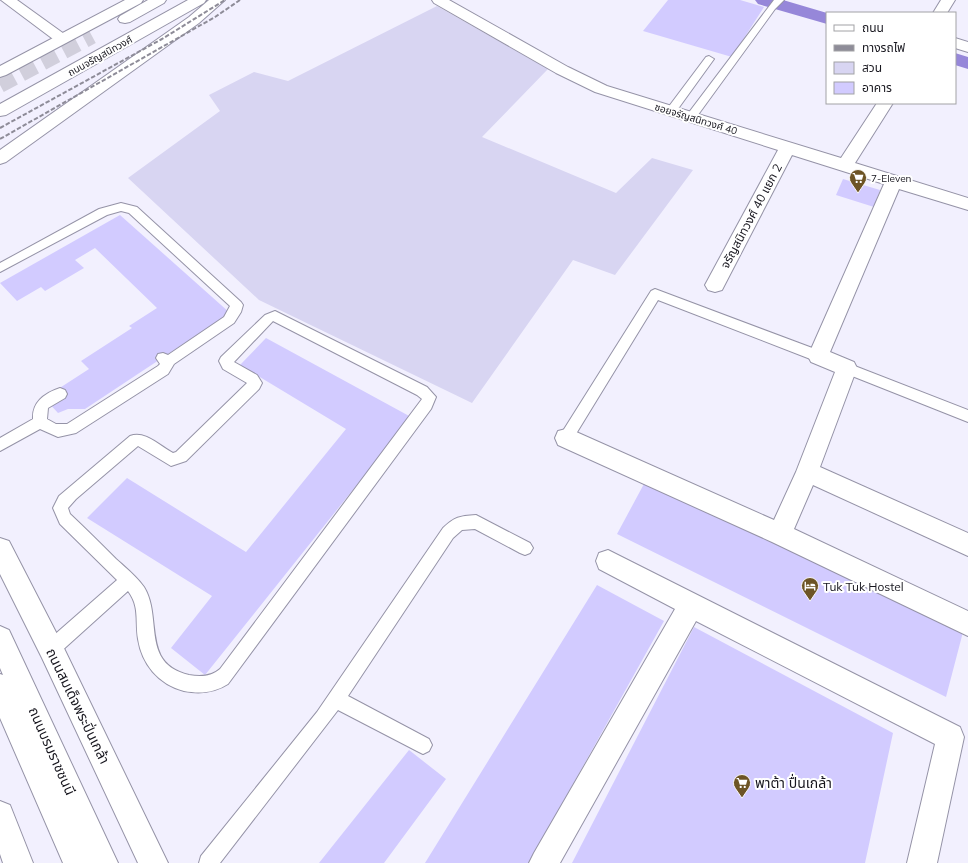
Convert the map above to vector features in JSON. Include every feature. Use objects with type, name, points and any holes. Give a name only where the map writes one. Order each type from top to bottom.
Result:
[{"type":"street","points":[[8,0],[62,39]]},
{"type":"street","name":"ถนนจรัญสนิทวงศ์","points":[[89,31],[136,0]]},
{"type":"street","name":"ถนนจรัญสนิทวงศ์","points":[[0,72],[62,39],[89,31],[159,0]]},
{"type":"street","name":"ถนนจรัญสนิทวงศ์","points":[[0,111],[199,0]]},
{"type":"street","points":[[0,158],[194,20],[218,0]]},
{"type":"street","name":"ซอยจรัญสนิทวงศ์ 40","points":[[439,0],[562,70],[601,88],[968,204]]},
{"type":"street","points":[[941,12],[948,0]]},
{"type":"street","points":[[89,31],[72,40],[72,44],[78,50],[92,51],[118,46]]},
{"type":"street","points":[[956,43],[968,47]]},
{"type":"street","points":[[845,165],[883,104]]},
{"type":"street","name":"จรัญสนิทวงศ์ 40 แยก 2","points":[[715,285],[788,147]]},
{"type":"street","points":[[780,534],[807,472],[847,368],[818,356],[894,181]]},
{"type":"street","points":[[566,438],[780,534],[968,624]]},
{"type":"street","points":[[807,472],[968,545]]},
{"type":"street","name":"ถนนสมเด็จพระปิ่นเกล้า","points":[[0,549],[51,650],[153,863]]},
{"type":"street","points":[[608,561],[950,737],[922,863]]},
{"type":"street","points":[[544,863],[691,605]]},
{"type":"street","name":"ถนนบรมราชชนนี","points":[[0,639],[103,863]]},
{"type":"street","points":[[0,687],[78,863]]},
{"type":"street","points":[[0,815],[18,863]]},
{"type":"lane","points":[[691,117],[776,4]]},
{"type":"lane","points":[[671,111],[709,58]]},
{"type":"lane","points":[[0,268],[103,212],[121,207],[133,210],[237,305],[235,312],[229,320],[165,360],[163,370],[71,429],[63,431],[53,430],[40,422]]},
{"type":"lane","points":[[566,438],[655,294],[818,356]]},
{"type":"lane","points":[[272,317],[279,317],[429,395],[426,405],[223,679],[205,684],[186,683],[164,672],[155,664],[149,652],[146,640],[144,603],[140,595],[128,581],[63,516],[60,508],[64,500],[128,444],[135,440],[140,440],[172,460],[181,457],[254,385],[255,383],[252,379],[228,365],[226,361],[272,317]]},
{"type":"lane","points":[[847,368],[968,416]]},
{"type":"lane","points":[[40,422],[40,408],[46,402],[60,394]]},
{"type":"lane","points":[[0,446],[40,422]]},
{"type":"lane","points":[[208,863],[323,718],[448,533],[459,523],[476,522],[525,548]]},
{"type":"lane","points":[[51,650],[128,581]]},
{"type":"lane","points":[[335,699],[424,745]]},
{"type":"green space","points":[[437,6],[548,69],[482,137],[616,193],[652,158],[693,170],[615,275],[573,260],[472,403],[259,300],[128,178],[220,111],[209,95],[254,72],[288,81]]},
{"type":"building","points":[[668,0],[740,0],[764,7],[732,57],[643,31]]},
{"type":"building","name":"7-Eleven","points":[[843,179],[880,190],[874,207],[836,195]]},
{"type":"building","points":[[120,215],[230,313],[85,409],[68,409],[58,413],[47,401],[55,391],[89,369],[81,361],[132,328],[129,326],[157,308],[95,248],[75,260],[84,268],[45,291],[41,287],[17,301],[0,283]]},
{"type":"building","points":[[266,338],[411,417],[205,675],[171,648],[212,596],[87,518],[127,478],[246,552],[346,429],[240,365]]},
{"type":"building","points":[[645,482],[963,632],[946,697],[617,534]]},
{"type":"building","points":[[597,585],[664,621],[529,863],[425,863]]},
{"type":"building","name":"พาต้า ปื่นเกล้า","points":[[694,627],[893,733],[865,863],[572,863]]},
{"type":"building","points":[[409,750],[446,779],[384,863],[319,863]]},
{"type":"waterway","points":[[764,0],[826,19]]},
{"type":"waterway","points":[[956,59],[968,63]]},
{"type":"tunnel","points":[[0,85],[92,36]]},
{"type":"railway","points":[[0,128],[162,39],[225,0]]},
{"type":"railway","points":[[0,139],[215,17],[240,0]]},
{"type":"place","name":"7-Eleven","points":[[858,193]]},
{"type":"place","name":"Tuk Tuk Hostel","points":[[810,601]]},
{"type":"place","name":"พาต้า ปื่นเกล้า","points":[[742,798]]}]
